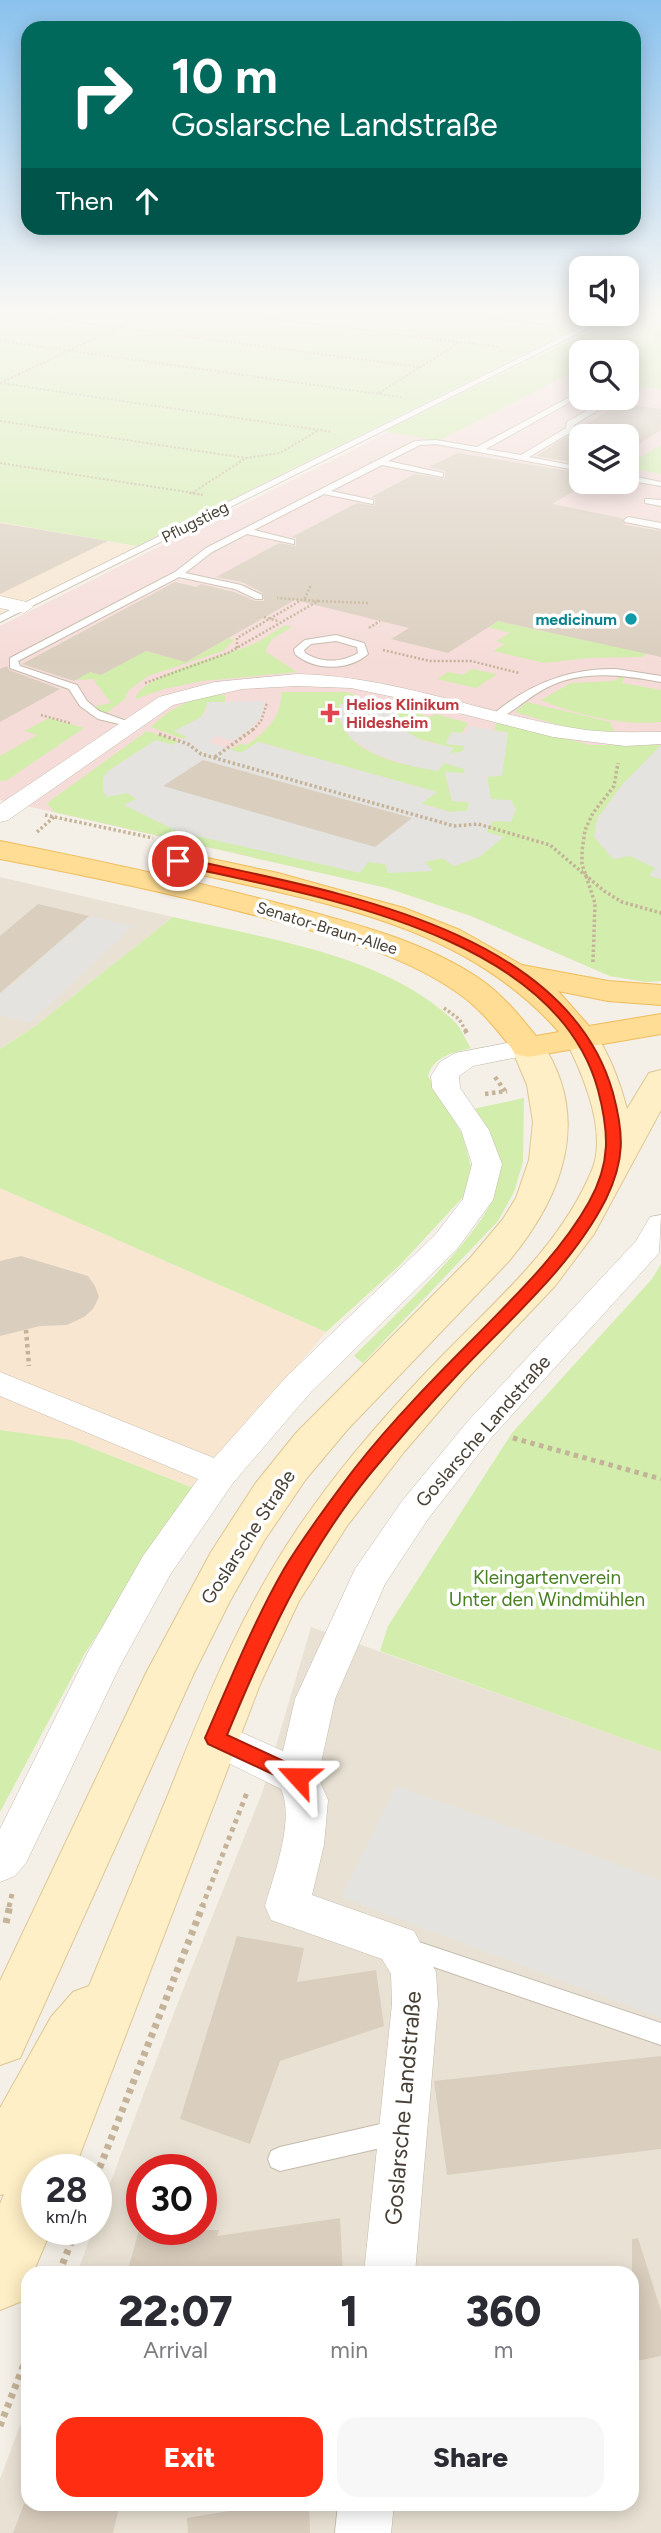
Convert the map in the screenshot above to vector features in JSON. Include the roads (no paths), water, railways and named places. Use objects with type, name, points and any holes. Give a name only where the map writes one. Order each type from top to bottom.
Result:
[{"type":"main road","name":"Senator-Braun-Allee","points":[[0,827],[52,834],[229,872],[341,900],[433,930],[518,974],[544,994],[581,1037]]},
{"type":"main road","name":"Senator-Braun-Allee","points":[[0,850],[196,891],[383,943],[416,957],[470,987],[495,1006],[528,1047]]},
{"type":"main road","points":[[518,974],[591,989],[635,995],[661,995]]},
{"type":"main road","points":[[528,1047],[661,1024]]},
{"type":"main road","points":[[581,1037],[602,1079],[610,1110],[613,1163]]},
{"type":"main road","name":"Goslarsche Straße","points":[[0,2039],[41,1957],[204,1602],[241,1541],[273,1492],[309,1447],[499,1250],[532,1201],[544,1175],[551,1128],[546,1086],[528,1047]]},
{"type":"main road","points":[[50,2154],[258,1636],[292,1571],[362,1472],[410,1416],[552,1265],[576,1235],[598,1200],[613,1163],[661,1080]]},
{"type":"main road","points":[[0,2166],[71,2036],[120,1980]]},
{"type":"main road","points":[[0,2279],[21,2227]]},
{"type":"street","points":[[0,602],[24,607]]},
{"type":"street","points":[[0,815],[151,709],[182,695],[330,673],[578,736],[621,740],[661,738]]},
{"type":"street","points":[[0,1863],[11,1850],[102,1663],[156,1566],[220,1474],[299,1384],[446,1242],[478,1200],[487,1164],[475,1130],[446,1088],[445,1076],[456,1063],[480,1055],[528,1047]]},
{"type":"street","name":"Goslarsche Landstraße","points":[[390,2266],[415,2004],[413,1972],[398,1945],[288,1906],[303,1845],[307,1800],[298,1777],[315,1699],[368,1579],[415,1510],[480,1429],[648,1246],[661,1224]]},
{"type":"street","points":[[0,1383],[220,1474]]},
{"type":"street","points":[[216,1738],[298,1777]]},
{"type":"street","points":[[363,2533],[365,2511]]},
{"type":"lane","name":"Pflugstieg","points":[[0,619],[385,427]]},
{"type":"lane","points":[[478,450],[519,427]]},
{"type":"lane","points":[[522,458],[570,427]]},
{"type":"lane","points":[[128,725],[94,715],[82,704],[73,687],[15,668],[13,660],[178,575],[209,550],[418,443],[436,442],[569,467]]},
{"type":"lane","points":[[381,462],[440,475]]},
{"type":"lane","points":[[639,480],[661,484]]},
{"type":"lane","points":[[324,492],[370,502]]},
{"type":"lane","points":[[648,501],[661,503]]},
{"type":"lane","points":[[628,520],[661,526]]},
{"type":"lane","points":[[247,531],[291,542]]},
{"type":"lane","points":[[178,575],[238,587],[259,597]]},
{"type":"lane","points":[[336,638],[355,642],[364,649],[359,658],[330,673],[300,654],[299,649],[308,642],[336,638]]},
{"type":"lane","points":[[496,716],[544,685],[562,678],[610,672],[661,679]]},
{"type":"lane","points":[[398,1945],[661,2034]]},
{"type":"lane","points":[[280,2159],[403,2131]]},
{"type":"place","name":"medicinum","points":[[631,619]]},
{"type":"place","name":"Helios Klinikum Hildesheim","points":[[330,713]]},
{"type":"park label","name":"Kleingartenverein Unter den Windmühlen","points":[[547,1588]]}]
